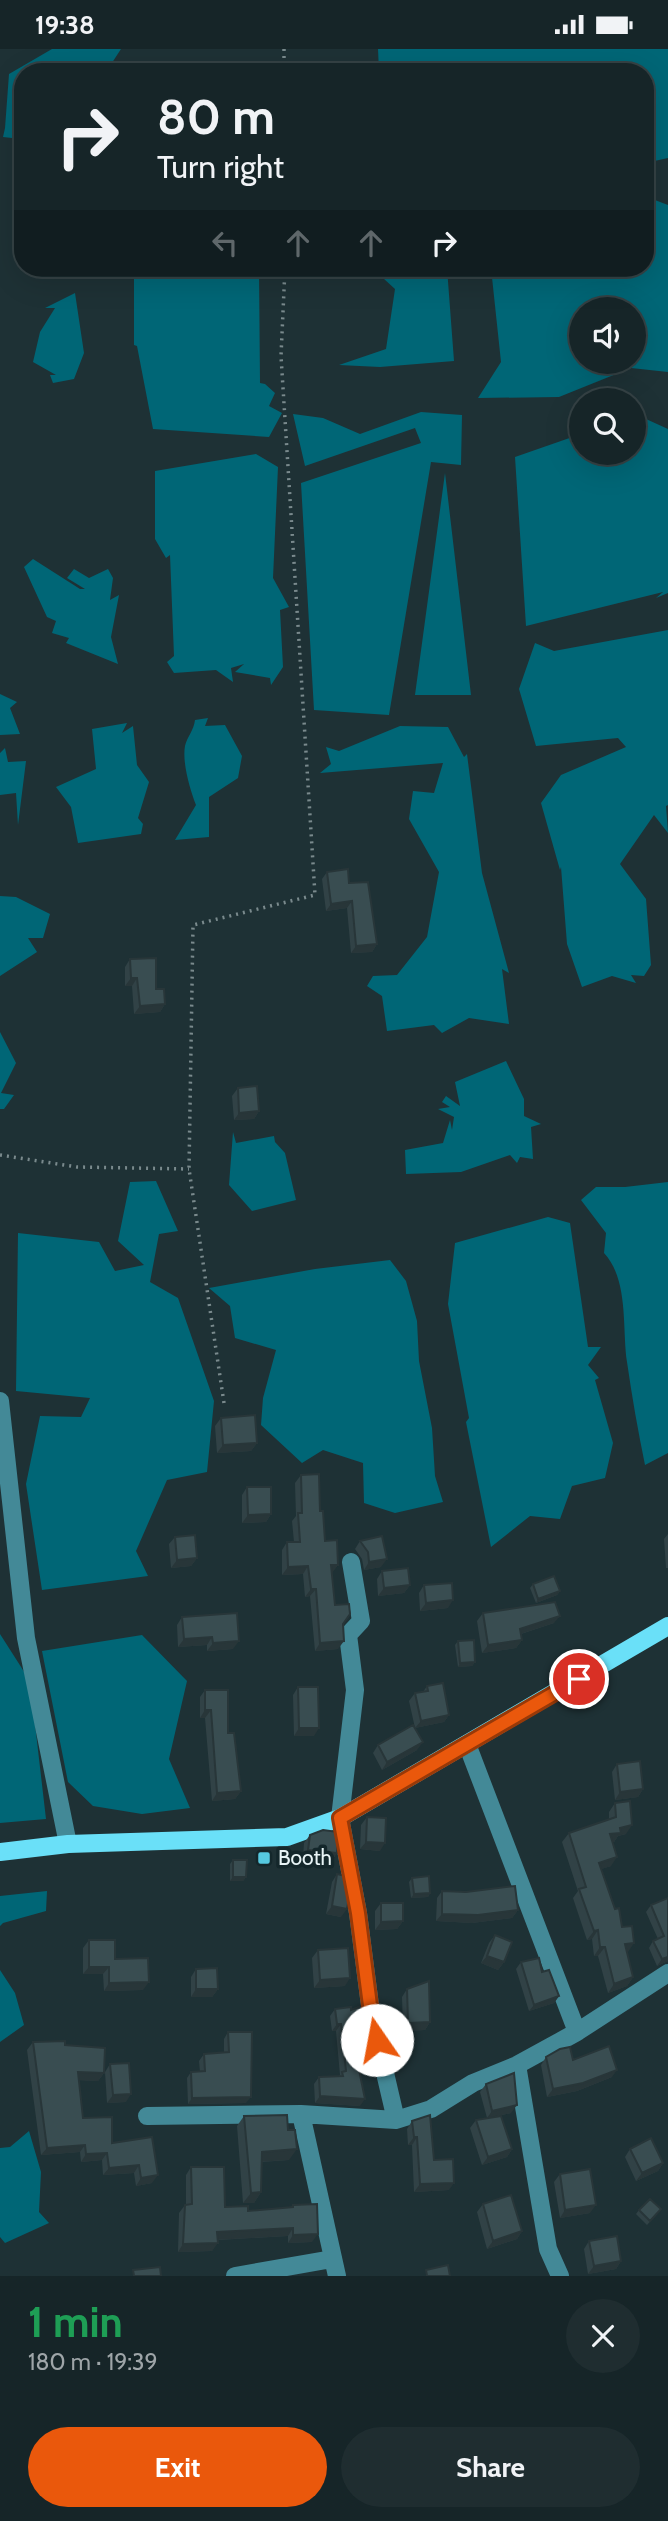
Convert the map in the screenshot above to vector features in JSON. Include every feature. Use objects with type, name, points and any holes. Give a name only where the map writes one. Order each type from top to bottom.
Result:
[{"type":"main road","points":[[0,1851],[68,1845],[288,1837],[340,1818],[668,1626]]},
{"type":"street","points":[[0,1401],[26,1638],[68,1845]]},
{"type":"street","points":[[351,1562],[361,1621],[348,1635],[355,1691],[340,1818],[358,1913],[371,2013],[396,2120]]},
{"type":"street","points":[[467,1744],[577,2032]]},
{"type":"street","points":[[147,2116],[301,2114],[396,2120],[431,2109],[473,2083],[517,2065],[577,2032],[668,1973]]},
{"type":"street","points":[[517,2065],[548,2249],[560,2276]]},
{"type":"street","points":[[235,2276],[335,2268],[301,2114]]},
{"type":"path","points":[[224,1403],[189,1169],[193,925],[315,895],[281,356],[285,277]]},
{"type":"path","points":[[0,1154],[77,1167],[189,1169]]},
{"type":"water","points":[[52,49],[121,49],[112,63],[28,63]]},
{"type":"water","points":[[378,49],[668,49],[668,158],[654,161],[654,63],[379,63]]},
{"type":"water","points":[[14,71],[14,138],[3,137],[9,74]]},
{"type":"water","points":[[654,200],[668,205],[668,372],[646,370],[646,297],[569,297],[569,374],[616,374],[581,388],[569,388],[569,393],[559,397],[478,398],[501,362],[492,277],[654,277]]},
{"type":"water","points":[[134,277],[259,277],[260,383],[275,393],[269,406],[282,413],[269,437],[153,429],[137,346],[134,345]]},
{"type":"water","points":[[382,277],[448,277],[454,361],[380,367],[339,365],[386,349],[395,289]]},
{"type":"water","points":[[75,293],[84,353],[74,379],[53,383],[50,375],[56,375],[33,362],[40,332],[55,308],[45,308]]},
{"type":"water","points":[[421,412],[462,415],[461,465],[431,462],[389,715],[314,710],[301,483],[421,443],[415,428],[305,466],[293,414],[323,418],[360,434]]},
{"type":"water","points":[[646,419],[668,429],[668,593],[656,598],[663,592],[526,626],[515,457],[569,438],[569,465],[646,465]]},
{"type":"water","points":[[256,454],[278,467],[273,578],[289,607],[280,610],[283,667],[271,685],[270,678],[235,672],[244,664],[231,668],[233,682],[216,670],[174,673],[167,662],[174,656],[170,555],[166,558],[155,539],[155,471]]},
{"type":"water","points":[[445,473],[471,695],[415,695]]},
{"type":"water","points":[[33,559],[80,589],[85,589],[67,578],[74,569],[89,578],[108,569],[113,578],[110,600],[119,595],[111,637],[118,664],[66,643],[69,638],[52,633],[56,621],[47,617],[24,567]]},
{"type":"water","points":[[668,630],[668,833],[654,815],[620,864],[646,899],[651,965],[644,976],[631,975],[636,983],[612,976],[582,987],[567,944],[561,867],[560,870],[541,803],[561,775],[626,747],[618,738],[536,746],[519,689],[535,643],[554,651]]},
{"type":"water","points":[[0,694],[17,702],[10,708],[20,734],[0,735]]},
{"type":"water","points":[[208,718],[205,726],[225,725],[242,756],[238,778],[209,797],[209,837],[175,840],[196,805],[186,768],[185,746],[195,720]]},
{"type":"water","points":[[127,723],[122,733],[133,726],[137,765],[149,782],[138,818],[143,824],[141,834],[78,843],[71,807],[56,787],[96,769],[92,729]]},
{"type":"water","points":[[400,726],[448,727],[464,757],[467,754],[482,873],[509,973],[502,969],[509,1024],[469,1018],[442,1033],[434,1025],[387,1031],[382,996],[367,986],[373,976],[397,975],[427,937],[439,872],[409,819],[413,791],[434,793],[443,763],[320,773],[331,764],[326,747],[339,751]]},
{"type":"water","points":[[5,748],[8,762],[26,761],[18,825],[16,793],[0,795],[0,753]]},
{"type":"water","points":[[0,896],[16,897],[50,914],[43,938],[28,938],[37,952],[0,976]]},
{"type":"water","points":[[0,1032],[16,1063],[1,1093],[14,1095],[4,1109],[0,1109]]},
{"type":"water","points":[[506,1061],[524,1099],[524,1116],[541,1124],[531,1127],[533,1159],[520,1157],[517,1163],[510,1155],[461,1172],[406,1174],[405,1150],[443,1143],[450,1120],[452,1130],[454,1117],[438,1109],[450,1107],[442,1102],[446,1096],[460,1106],[455,1082]]},
{"type":"water","points":[[233,1132],[236,1143],[274,1136],[275,1142],[285,1153],[296,1200],[252,1211],[229,1185]]},
{"type":"water","points":[[156,1181],[178,1231],[159,1234],[150,1282],[178,1298],[214,1401],[207,1472],[167,1480],[136,1551],[148,1576],[42,1590],[26,1484],[40,1416],[81,1417],[90,1398],[16,1391],[18,1233],[99,1242],[115,1271],[144,1265],[118,1241],[130,1182]]},
{"type":"water","points":[[668,1182],[668,1453],[645,1465],[627,1362],[621,1290],[612,1264],[604,1253],[606,1233],[581,1200],[596,1187]]},
{"type":"water","points":[[548,1217],[570,1223],[588,1347],[601,1347],[588,1365],[599,1378],[595,1380],[613,1443],[605,1478],[572,1486],[560,1519],[530,1516],[491,1547],[466,1422],[469,1418],[448,1304],[455,1243]]},
{"type":"water","points":[[390,1260],[406,1281],[417,1321],[419,1361],[432,1428],[435,1476],[443,1502],[395,1513],[364,1503],[363,1463],[323,1450],[302,1463],[261,1425],[263,1398],[276,1350],[235,1338],[230,1306],[209,1288],[315,1269]]},
{"type":"water","points":[[0,1634],[30,1681],[46,1819],[0,1823]]},
{"type":"water","points":[[142,1635],[187,1681],[169,1759],[190,1808],[142,1814],[93,1806],[68,1782],[42,1651]]},
{"type":"water","points":[[47,1891],[46,1911],[0,1926],[0,1896]]},
{"type":"water","points":[[0,1970],[15,1993],[24,2025],[0,2042]]},
{"type":"water","points":[[29,2131],[41,2172],[39,2212],[49,2223],[5,2243],[0,2237],[0,2148],[10,2147]]},
{"type":"building","points":[[348,869],[349,883],[368,882],[377,944],[356,946],[352,901],[331,904],[327,872]]},
{"type":"building","points":[[156,958],[156,989],[164,989],[165,1004],[140,1006],[137,978],[131,978],[130,959]]},
{"type":"building","points":[[257,1086],[259,1111],[239,1113],[238,1088]]},
{"type":"building","points":[[255,1415],[257,1443],[223,1445],[221,1418]]},
{"type":"building","points":[[319,1474],[320,1511],[323,1511],[325,1541],[337,1540],[338,1565],[331,1565],[335,1605],[349,1604],[350,1614],[343,1624],[344,1641],[320,1643],[316,1589],[311,1589],[308,1566],[288,1567],[287,1542],[300,1542],[298,1513],[302,1513],[301,1475]]},
{"type":"building","points":[[247,1487],[271,1487],[271,1514],[248,1515]]},
{"type":"building","points":[[195,1535],[197,1558],[177,1560],[175,1537]]},
{"type":"building","points":[[382,1536],[387,1559],[369,1562],[368,1552],[360,1541]]},
{"type":"building","points":[[408,1568],[410,1585],[384,1588],[382,1571]]},
{"type":"building","points":[[554,1576],[560,1591],[538,1599],[533,1584]]},
{"type":"building","points":[[452,1583],[453,1600],[426,1603],[424,1585]]},
{"type":"building","points":[[555,1602],[560,1616],[520,1629],[522,1640],[488,1645],[483,1613]]},
{"type":"building","points":[[237,1613],[239,1641],[213,1643],[212,1637],[184,1639],[182,1617]]},
{"type":"building","points":[[474,1640],[475,1662],[460,1663],[458,1641]]},
{"type":"building","points":[[443,1683],[449,1715],[421,1721],[415,1693],[428,1691],[427,1686]]},
{"type":"building","points":[[298,1687],[318,1687],[319,1728],[299,1728]]},
{"type":"building","points":[[205,1690],[228,1690],[228,1733],[234,1733],[241,1791],[217,1793],[211,1710],[205,1710]]},
{"type":"building","points":[[413,1725],[423,1742],[387,1762],[378,1745]]},
{"type":"building","points":[[640,1761],[643,1789],[620,1792],[617,1764]]},
{"type":"building","points":[[630,1801],[632,1825],[620,1828],[621,1833],[610,1834],[617,1857],[599,1863],[615,1909],[619,1908],[622,1927],[632,1926],[634,1943],[625,1944],[633,1977],[614,1984],[605,1947],[600,1947],[598,1930],[594,1931],[579,1889],[586,1887],[569,1833],[616,1817],[615,1803]]},
{"type":"building","points":[[367,1817],[386,1818],[385,1843],[366,1842]]},
{"type":"building","points":[[323,1830],[338,1832],[337,1853],[308,1850],[310,1835]]},
{"type":"building","points":[[233,1860],[247,1860],[246,1877],[233,1877]]},
{"type":"building","points":[[337,1874],[346,1876],[350,1893],[347,1909],[332,1906]]},
{"type":"building","points":[[429,1876],[430,1893],[414,1894],[412,1878]]},
{"type":"building","points":[[515,1886],[518,1910],[478,1915],[442,1914],[442,1891],[466,1892]]},
{"type":"building","points":[[668,1898],[668,1957],[662,1959],[653,1941],[664,1936],[651,1905]]},
{"type":"building","points":[[381,1903],[403,1903],[403,1921],[381,1922]]},
{"type":"building","points":[[495,1935],[512,1942],[504,1962],[487,1956]]},
{"type":"building","points":[[89,1940],[115,1940],[115,1959],[148,1958],[149,1982],[109,1983],[109,1967],[89,1967]]},
{"type":"building","points":[[348,1948],[350,1978],[320,1980],[318,1950]]},
{"type":"building","points":[[539,1958],[542,1972],[549,1970],[559,1996],[534,2005],[521,1962]]},
{"type":"building","points":[[217,1968],[218,1989],[196,1989],[196,1969]]},
{"type":"building","points":[[429,1981],[430,2022],[408,2023],[407,1989]]},
{"type":"building","points":[[364,2005],[373,2058],[357,2060],[365,2099],[320,2096],[319,2077],[343,2076],[342,2072],[346,2071],[341,2024],[337,2024],[335,2009],[351,2007],[351,2010]]},
{"type":"building","points":[[228,2032],[252,2032],[251,2097],[192,2098],[191,2072],[205,2071],[204,2054],[229,2052]]},
{"type":"building","points":[[65,2041],[65,2045],[105,2048],[104,2073],[78,2072],[83,2118],[112,2117],[112,2143],[152,2137],[158,2175],[141,2178],[139,2165],[109,2168],[107,2153],[86,2154],[85,2145],[47,2148],[33,2042]]},
{"type":"building","points":[[609,2046],[617,2070],[583,2083],[553,2089],[546,2057],[570,2047],[573,2060]]},
{"type":"building","points":[[129,2063],[131,2094],[113,2095],[110,2064]]},
{"type":"building","points":[[514,2073],[517,2105],[492,2111],[486,2084]]},
{"type":"building","points":[[287,2115],[288,2130],[295,2130],[297,2149],[262,2152],[261,2192],[251,2193],[244,2116]]},
{"type":"building","points":[[430,2115],[434,2160],[453,2159],[454,2183],[420,2184],[417,2137],[414,2137],[412,2121]]},
{"type":"building","points":[[501,2116],[512,2149],[488,2157],[476,2120]]},
{"type":"building","points":[[651,2138],[663,2163],[642,2173],[630,2149]]},
{"type":"building","points":[[191,2167],[224,2167],[225,2207],[248,2206],[248,2211],[317,2204],[318,2234],[293,2235],[293,2228],[217,2232],[218,2243],[183,2244],[185,2205],[192,2204]]},
{"type":"building","points":[[590,2169],[596,2205],[565,2210],[560,2174]]},
{"type":"building","points":[[511,2195],[522,2231],[493,2241],[483,2204]]},
{"type":"building","points":[[650,2199],[661,2209],[650,2221],[639,2210]]},
{"type":"building","points":[[617,2236],[621,2261],[594,2266],[589,2241]]},
{"type":"building","points":[[448,2265],[450,2276],[427,2276],[426,2270]]},
{"type":"building","points":[[160,2267],[161,2276],[134,2276],[133,2270]]},
{"type":"place","name":"Booth","points":[[264,1858]]},
{"type":"route","points":[[377,2040],[358,1913],[340,1818],[579,1679]]}]
